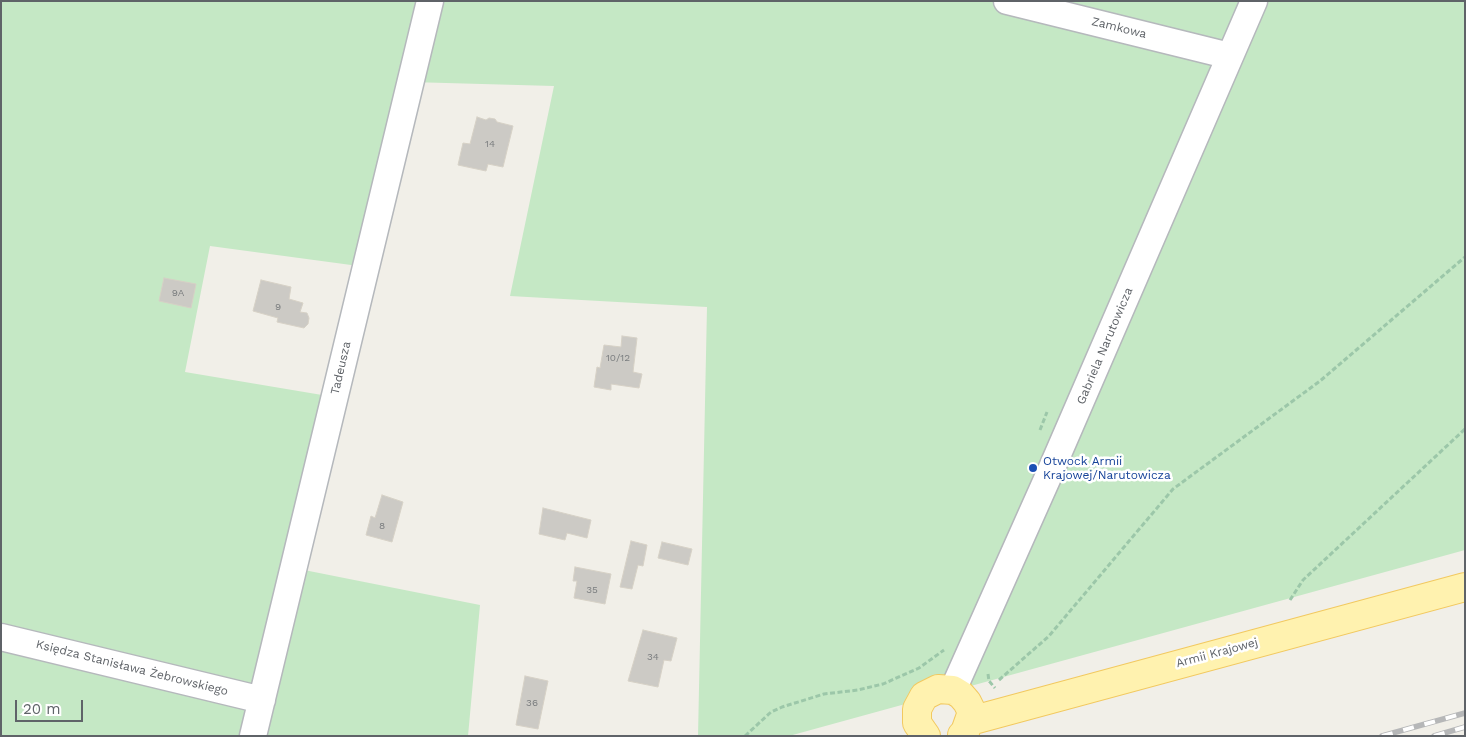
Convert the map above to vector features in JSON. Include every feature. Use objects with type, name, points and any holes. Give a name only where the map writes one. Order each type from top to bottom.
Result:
[{"type":"main road","name":"Armii Krajowej","points":[[966,728],[1465,587]]},
{"type":"main road","points":[[922,735],[917,723],[917,710],[924,696],[938,689],[953,690]]},
{"type":"main road","name":"Armii Krajowej","points":[[953,690],[961,695],[972,712],[966,728]]},
{"type":"street","name":"Tadeusza","points":[[253,736],[430,1]]},
{"type":"street","name":"Zamkowa","points":[[1007,1],[1230,56]]},
{"type":"street","name":"Gabriela Narutowicza","points":[[953,690],[1048,477],[1254,1]]},
{"type":"street","name":"Księdza Stanisława Żebrowskiego","points":[[1,637],[262,700]]},
{"type":"path","points":[[1000,680],[1049,636],[1173,489],[1320,381],[1465,257]]},
{"type":"path","points":[[1290,600],[1303,580],[1465,429]]},
{"type":"path","points":[[745,736],[771,712],[782,707],[824,694],[858,690],[884,684],[919,668],[936,657],[950,644]]},
{"type":"green space","points":[[1,1],[1465,1],[1465,550],[789,736],[698,736],[707,307],[510,296],[554,86],[410,82],[366,267],[210,246],[185,372],[334,397],[294,568],[480,605],[468,736],[1,736]]},
{"type":"building","points":[[477,117],[486,120],[489,118],[495,119],[497,122],[513,126],[503,167],[488,164],[486,171],[458,165],[463,143],[470,144]]},
{"type":"building","points":[[164,278],[196,284],[191,308],[159,301]]},
{"type":"building","points":[[261,280],[291,287],[289,299],[303,303],[300,312],[307,313],[309,318],[308,324],[304,328],[277,322],[278,318],[253,311]]},
{"type":"building","points":[[622,336],[637,338],[633,372],[642,374],[639,388],[611,384],[611,390],[594,387],[597,367],[600,368],[604,345],[621,347]]},
{"type":"building","points":[[382,495],[403,502],[392,542],[366,535],[371,516],[375,518]]},
{"type":"building","points":[[543,508],[591,520],[587,538],[567,533],[565,540],[539,534]]},
{"type":"building","points":[[631,541],[647,545],[643,566],[638,565],[632,589],[620,587]]},
{"type":"building","points":[[662,542],[692,549],[688,565],[658,558]]},
{"type":"building","points":[[575,567],[611,574],[605,604],[574,598],[577,581],[573,581]]},
{"type":"building","points":[[643,630],[677,638],[671,661],[664,660],[658,687],[628,681]]},
{"type":"building","points":[[525,676],[548,681],[538,729],[516,725]]},
{"type":"railway","points":[[1382,736],[1465,713]]},
{"type":"railway","points":[[1434,736],[1465,727]]},
{"type":"place","name":"Otwock Armii Krajowej/Narutowicza","points":[[1033,468]]}]
